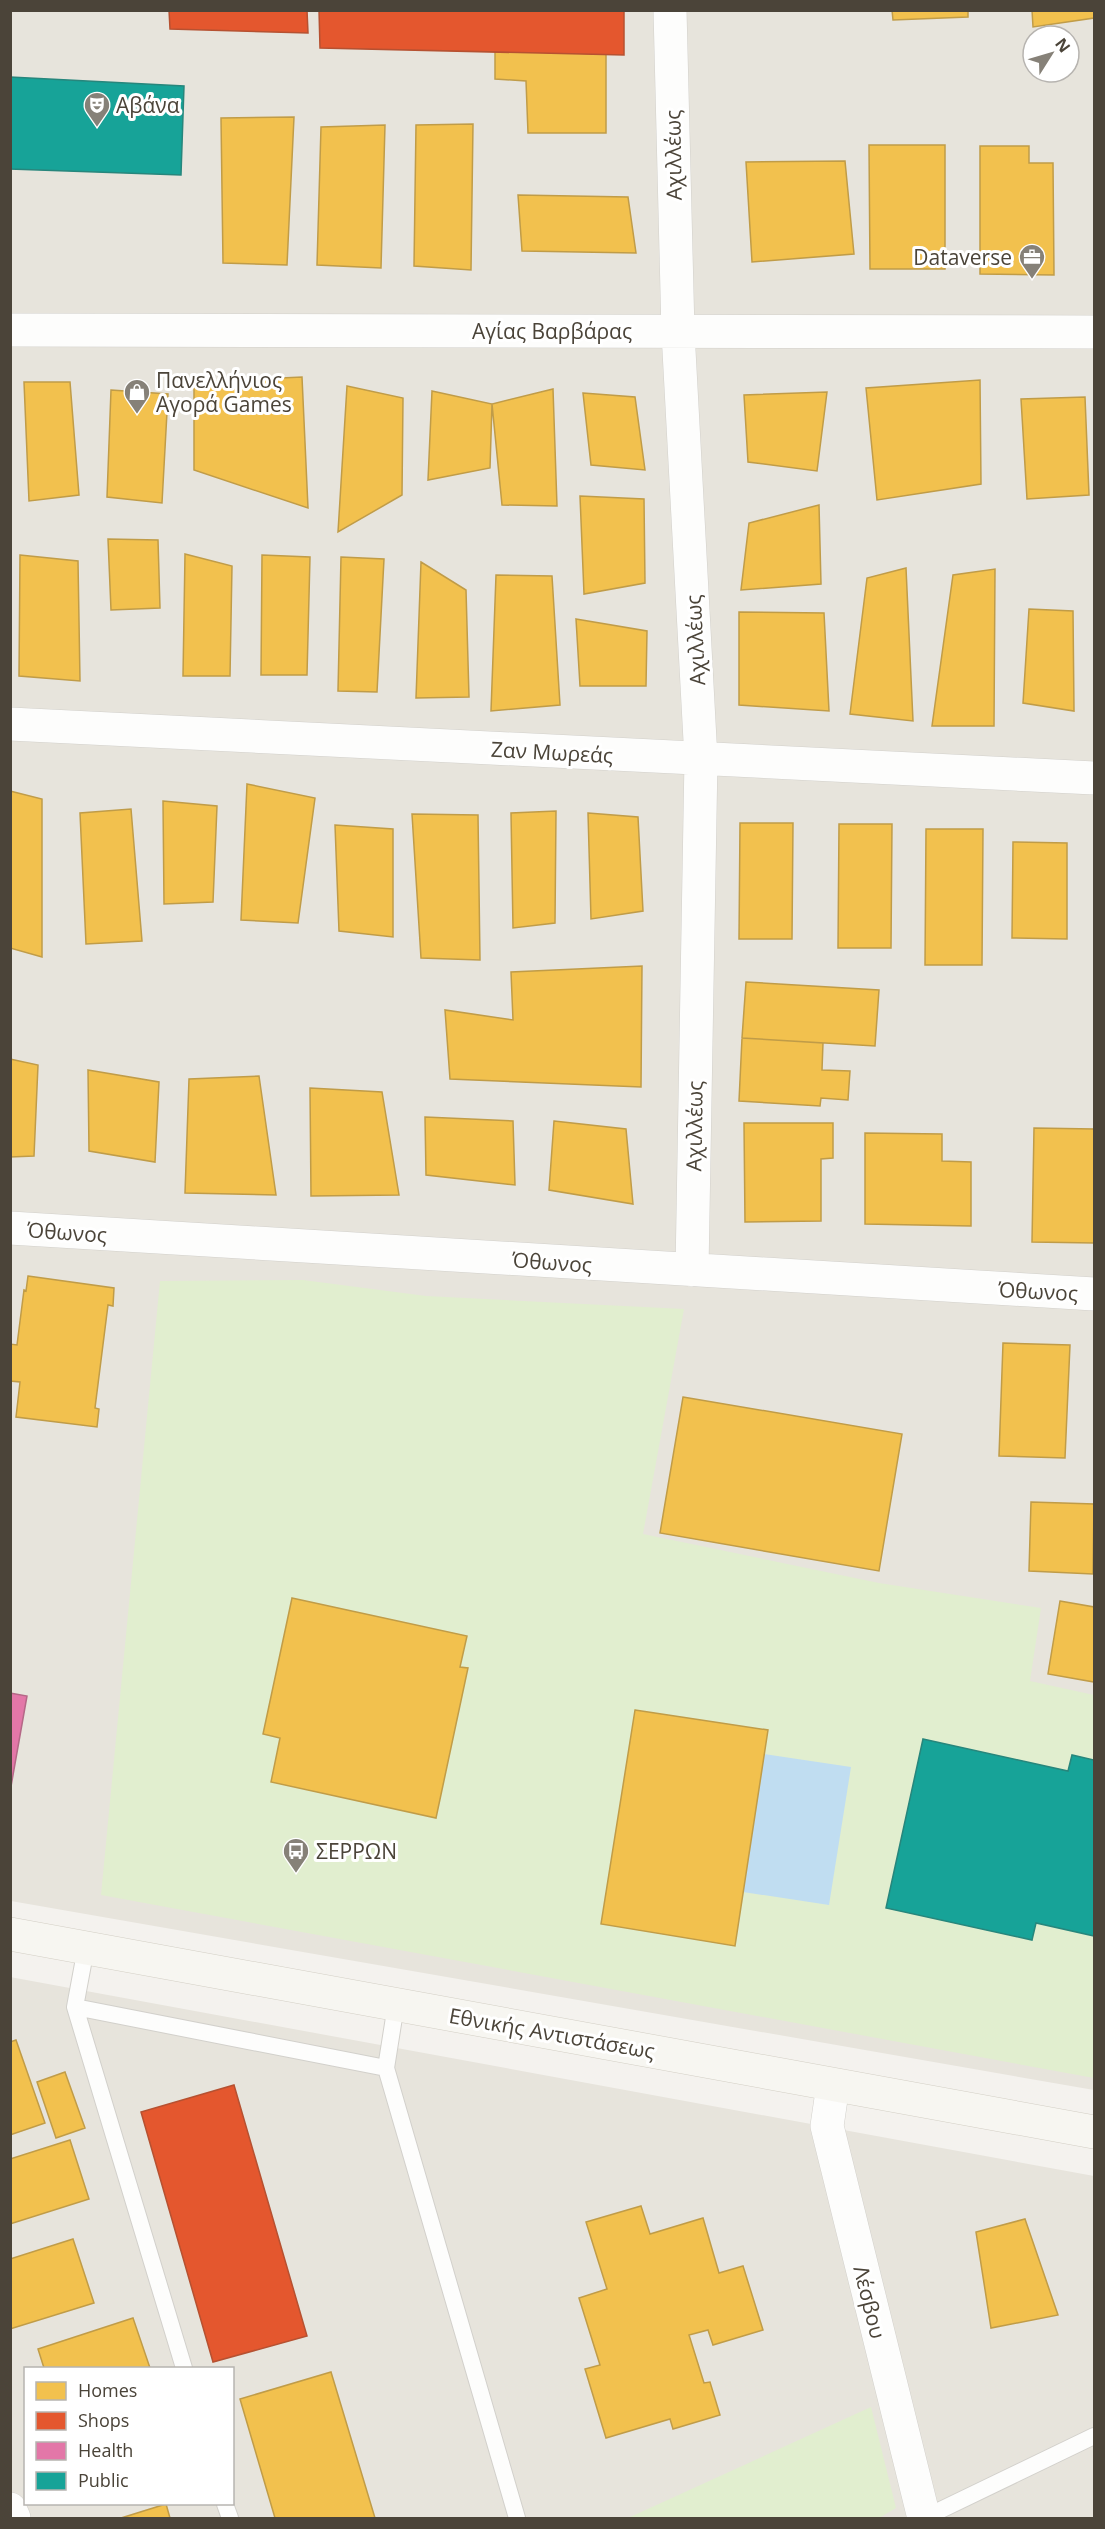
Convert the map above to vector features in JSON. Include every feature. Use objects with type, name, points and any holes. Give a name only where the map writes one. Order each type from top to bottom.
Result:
[{"type":"main road","name":"Εθνικής Αντιστάσεως","points":[[10,1934],[1095,2132]]},
{"type":"street","name":"Αχιλλέως","points":[[670,10],[678,332],[701,759],[692,1270]]},
{"type":"street","name":"Αγίας Βαρβάρας","points":[[10,330],[1095,332]]},
{"type":"street","name":"Ζαν Μωρεάς","points":[[10,724],[1095,778]]},
{"type":"street","name":"Όθωνος","points":[[10,1228],[1095,1294]]},
{"type":"street","name":"Λέσβου","points":[[833,2085],[827,2126],[924,2518]]},
{"type":"street","points":[[10,2509],[14,2518]]},
{"type":"lane","points":[[86,1948],[75,2007],[184,2367]]},
{"type":"lane","points":[[396,2005],[386,2068],[517,2518]]},
{"type":"lane","points":[[75,2007],[386,2068]]},
{"type":"lane","points":[[924,2518],[1095,2436]]},
{"type":"shaded area","points":[[10,11],[1094,11],[1094,2090],[11,1901]]},
{"type":"shaded area","points":[[10,1977],[1094,2176],[1094,2518],[11,2518]]},
{"type":"green space","points":[[303,1280],[426,1296],[684,1309],[643,1534],[879,1583],[1041,1608],[1030,1681],[1094,1695],[1094,2078],[101,1895],[160,1281]]},
{"type":"green space","points":[[871,2407],[896,2508],[879,2518],[628,2518]]},
{"type":"water","points":[[764,1754],[851,1767],[829,1905],[743,1892]]},
{"type":"building: Homes","points":[[892,10],[968,10],[968,17],[893,20]]},
{"type":"building: Homes","points":[[1032,10],[1094,10],[1094,18],[1053,24],[1033,24]]},
{"type":"building: Homes","points":[[495,51],[606,54],[606,133],[528,133],[526,81],[495,79]]},
{"type":"building: Homes","points":[[294,117],[287,265],[223,263],[221,118]]},
{"type":"building: Homes","points":[[473,124],[471,270],[414,266],[416,125]]},
{"type":"building: Homes","points":[[385,125],[381,268],[317,265],[321,127]]},
{"type":"building: Homes","points":[[869,145],[945,145],[945,269],[870,269]]},
{"type":"building: Homes","points":[[980,146],[1029,146],[1029,163],[1053,163],[1054,275],[980,274]]},
{"type":"building: Homes","points":[[845,161],[854,254],[752,262],[746,162]]},
{"type":"building: Homes","points":[[518,195],[628,197],[636,253],[522,251]]},
{"type":"building: Homes","points":[[302,377],[308,508],[194,470],[194,382]]},
{"type":"building: Homes","points":[[980,380],[981,484],[877,500],[866,388]]},
{"type":"building: Homes","points":[[24,382],[70,382],[79,495],[29,501]]},
{"type":"building: Homes","points":[[347,386],[403,398],[402,495],[338,532]]},
{"type":"building: Homes","points":[[553,389],[557,506],[502,505],[492,404]]},
{"type":"building: Homes","points":[[111,390],[168,394],[162,503],[107,497]]},
{"type":"building: Homes","points":[[432,391],[492,404],[490,468],[428,480]]},
{"type":"building: Homes","points":[[827,392],[817,471],[748,462],[744,395]]},
{"type":"building: Homes","points":[[583,393],[635,397],[645,470],[591,465]]},
{"type":"building: Homes","points":[[1085,397],[1089,495],[1027,499],[1021,399]]},
{"type":"building: Homes","points":[[580,496],[644,499],[645,583],[584,594]]},
{"type":"building: Homes","points":[[819,505],[821,584],[741,590],[749,523]]},
{"type":"building: Homes","points":[[108,539],[158,540],[160,608],[111,610]]},
{"type":"building: Homes","points":[[185,554],[232,566],[230,676],[183,676]]},
{"type":"building: Homes","points":[[20,555],[78,561],[80,681],[19,676]]},
{"type":"building: Homes","points":[[262,555],[310,557],[307,675],[261,675]]},
{"type":"building: Homes","points":[[341,557],[384,559],[377,692],[338,691]]},
{"type":"building: Homes","points":[[421,562],[466,590],[469,697],[416,698]]},
{"type":"building: Homes","points":[[906,568],[913,721],[850,714],[867,578]]},
{"type":"building: Homes","points":[[995,569],[994,726],[932,726],[953,575]]},
{"type":"building: Homes","points":[[496,575],[552,576],[560,705],[491,711]]},
{"type":"building: Homes","points":[[1029,609],[1073,611],[1074,711],[1023,703]]},
{"type":"building: Homes","points":[[739,612],[824,613],[829,711],[739,705]]},
{"type":"building: Homes","points":[[576,619],[647,631],[646,686],[580,686]]},
{"type":"building: Homes","points":[[247,784],[315,798],[298,923],[241,920]]},
{"type":"building: Homes","points":[[10,791],[42,799],[42,957],[10,948]]},
{"type":"building: Homes","points":[[163,801],[217,806],[213,902],[164,904]]},
{"type":"building: Homes","points":[[131,809],[142,941],[86,944],[80,813]]},
{"type":"building: Homes","points":[[556,811],[555,923],[513,928],[511,813]]},
{"type":"building: Homes","points":[[588,813],[638,817],[643,911],[591,919]]},
{"type":"building: Homes","points":[[412,814],[478,815],[480,960],[421,958]]},
{"type":"building: Homes","points":[[740,823],[793,823],[792,939],[739,939]]},
{"type":"building: Homes","points":[[839,824],[892,824],[891,948],[838,948]]},
{"type":"building: Homes","points":[[335,825],[393,829],[393,937],[339,931]]},
{"type":"building: Homes","points":[[926,829],[983,829],[982,965],[925,965]]},
{"type":"building: Homes","points":[[1013,842],[1067,843],[1067,939],[1012,938]]},
{"type":"building: Homes","points":[[642,966],[641,1087],[450,1079],[445,1010],[513,1020],[511,972]]},
{"type":"building: Homes","points":[[746,982],[879,990],[875,1046],[742,1038]]},
{"type":"building: Homes","points":[[742,1038],[823,1043],[822,1070],[850,1071],[848,1100],[821,1098],[820,1106],[739,1101]]},
{"type":"building: Homes","points":[[10,1059],[38,1065],[34,1156],[10,1157]]},
{"type":"building: Homes","points":[[88,1070],[159,1082],[155,1162],[89,1151]]},
{"type":"building: Homes","points":[[259,1076],[276,1195],[185,1193],[189,1079]]},
{"type":"building: Homes","points":[[310,1088],[382,1092],[399,1195],[311,1196]]},
{"type":"building: Homes","points":[[425,1117],[513,1121],[515,1185],[426,1175]]},
{"type":"building: Homes","points":[[554,1121],[626,1129],[633,1204],[549,1190]]},
{"type":"building: Homes","points":[[744,1123],[833,1123],[833,1158],[821,1159],[821,1221],[745,1222]]},
{"type":"building: Homes","points":[[1034,1128],[1094,1129],[1094,1243],[1032,1242]]},
{"type":"building: Homes","points":[[865,1133],[942,1134],[942,1161],[971,1162],[971,1226],[865,1224]]},
{"type":"building: Homes","points":[[28,1276],[114,1288],[113,1306],[108,1305],[95,1408],[99,1409],[97,1427],[16,1417],[20,1382],[10,1381],[10,1344],[17,1345]]},
{"type":"building: Homes","points":[[1003,1343],[1070,1345],[1065,1458],[999,1456]]},
{"type":"building: Homes","points":[[683,1397],[902,1434],[879,1571],[660,1533]]},
{"type":"building: Homes","points":[[1031,1502],[1094,1504],[1093,1574],[1029,1571]]},
{"type":"building: Homes","points":[[292,1598],[467,1636],[460,1667],[468,1668],[436,1818],[271,1782],[280,1738],[263,1734]]},
{"type":"building: Homes","points":[[1060,1601],[1094,1607],[1094,1682],[1048,1674]]},
{"type":"building: Homes","points":[[635,1710],[768,1730],[735,1946],[601,1924]]},
{"type":"building: Homes","points":[[16,2040],[45,2123],[10,2135],[10,2042]]},
{"type":"building: Homes","points":[[65,2072],[85,2128],[56,2138],[37,2082]]},
{"type":"building: Homes","points":[[70,2140],[89,2199],[10,2224],[10,2159]]},
{"type":"building: Homes","points":[[641,2206],[650,2234],[703,2218],[719,2273],[743,2266],[763,2330],[713,2345],[708,2330],[689,2335],[704,2383],[710,2382],[720,2415],[673,2429],[670,2419],[606,2438],[585,2369],[600,2365],[579,2298],[607,2289],[586,2222]]},
{"type":"building: Homes","points":[[1025,2219],[1058,2315],[991,2328],[976,2232]]},
{"type":"building: Homes","points":[[73,2239],[94,2303],[10,2329],[10,2259]]},
{"type":"building: Homes","points":[[133,2318],[150,2367],[44,2367],[38,2349]]},
{"type":"building: Homes","points":[[331,2372],[375,2518],[275,2518],[240,2399]]},
{"type":"building: Homes","points":[[166,2505],[170,2518],[121,2518]]},
{"type":"building: Shops","points":[[169,10],[307,10],[308,33],[170,29]]},
{"type":"building: Shops","points":[[319,10],[624,10],[624,55],[320,48]]},
{"type":"building: Shops","points":[[234,2085],[307,2336],[213,2362],[141,2112]]},
{"type":"building: Health","points":[[10,1693],[27,1696],[10,1792]]},
{"type":"building: Public","name":"Αβάνα","points":[[10,77],[184,86],[181,175],[10,169]]},
{"type":"building: Public","points":[[923,1739],[1068,1771],[1072,1755],[1094,1760],[1094,1936],[1036,1923],[1032,1940],[886,1908]]},
{"type":"place","name":"Αβάνα","points":[[97,128]]},
{"type":"place","name":"Dataverse","points":[[1032,280]]},
{"type":"place","name":"Πανελλήνιος Αγορά Games","points":[[137,415]]},
{"type":"place","name":"ΣΕΡΡΩΝ","points":[[296,1874]]}]
